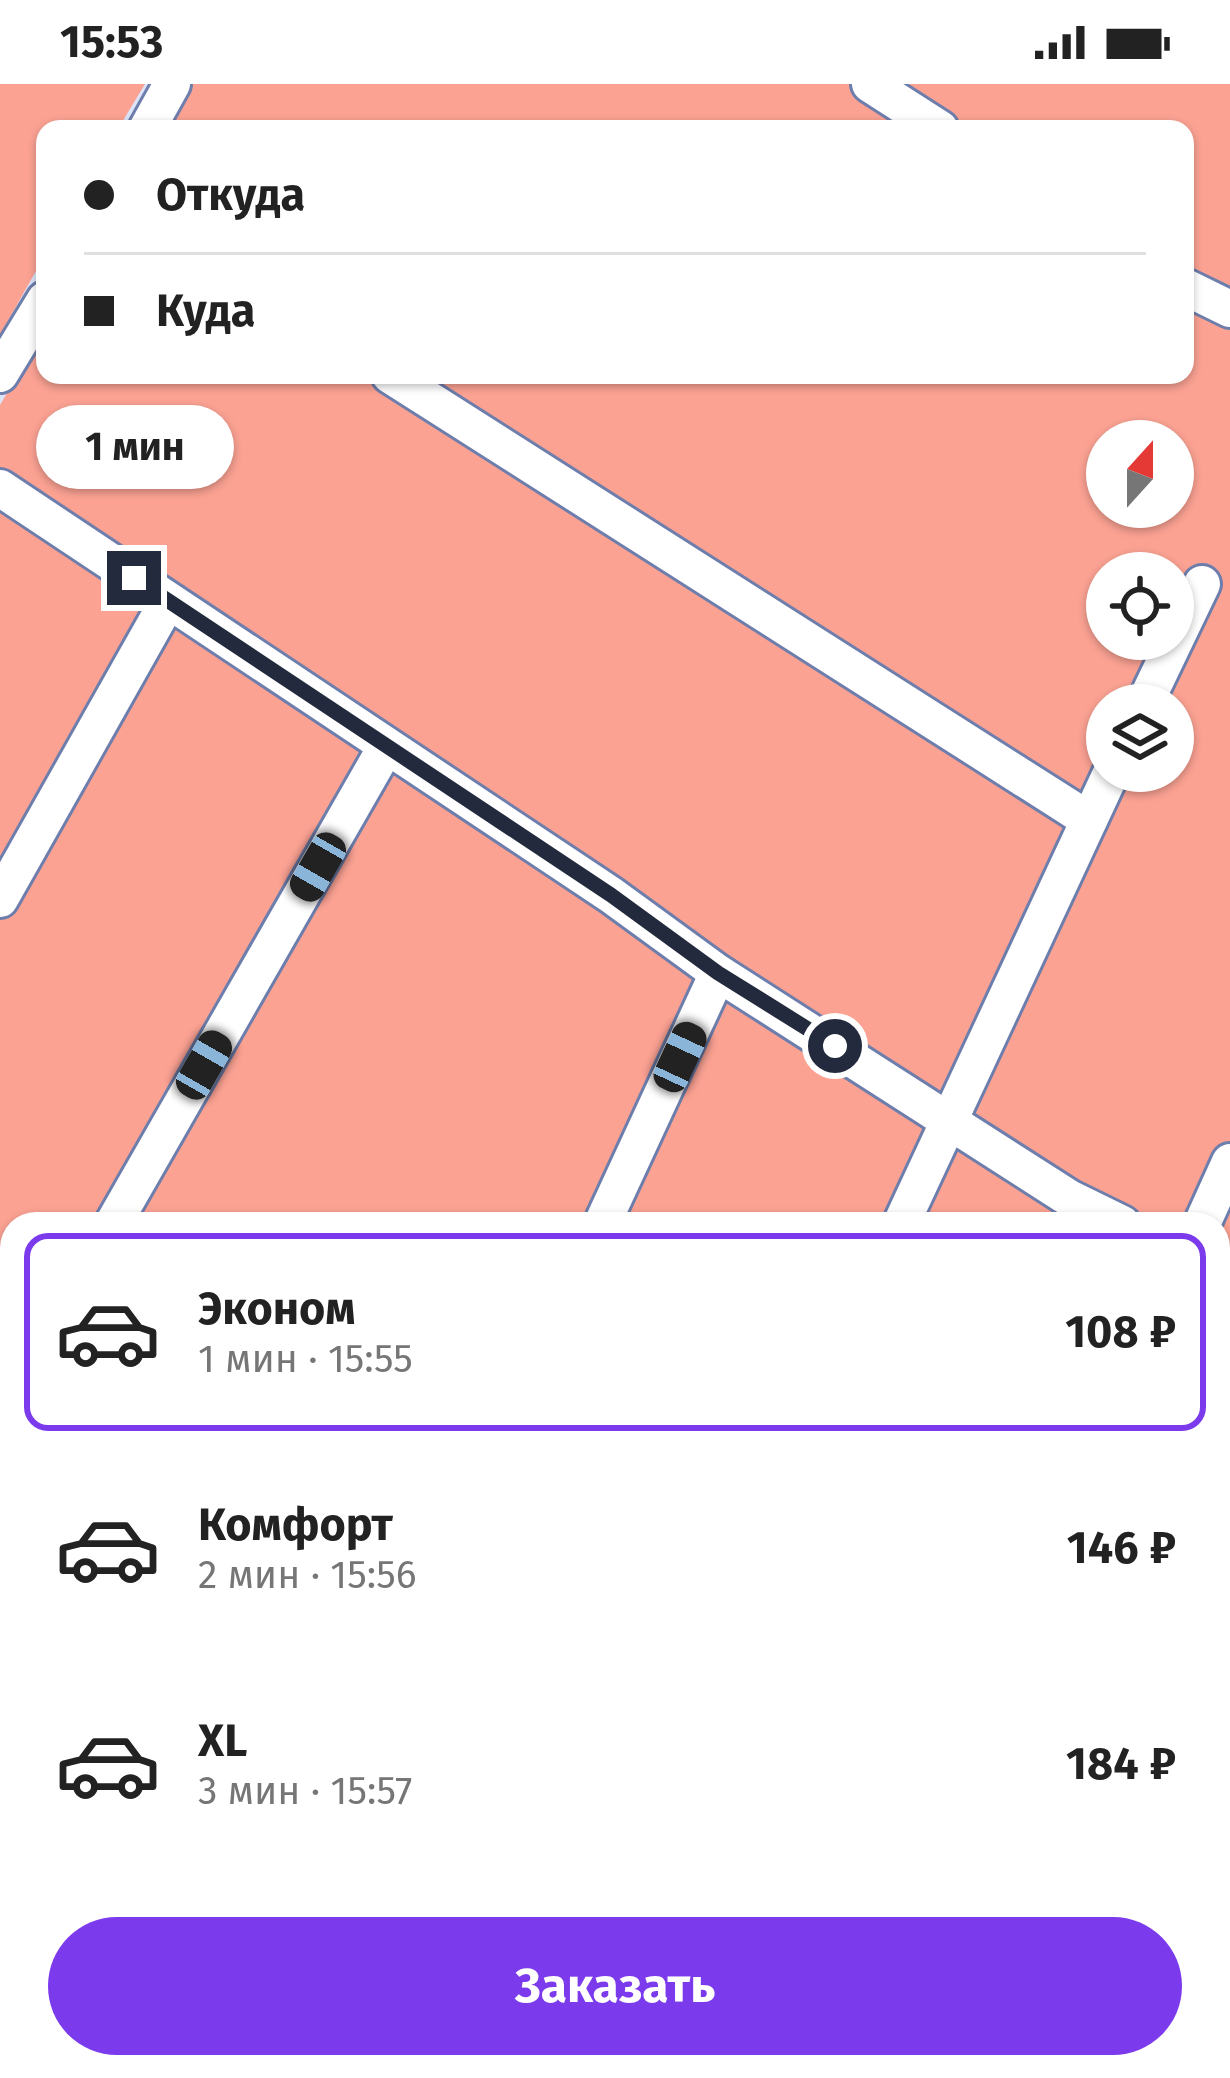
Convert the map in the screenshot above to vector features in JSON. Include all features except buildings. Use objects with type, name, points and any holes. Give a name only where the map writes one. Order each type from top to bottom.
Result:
[{"type":"street","points":[[152,120],[172,84]]},
{"type":"street","points":[[870,84],[926,120]]},
{"type":"street","points":[[1194,293],[1230,309]]},
{"type":"street","points":[[0,374],[36,316]]},
{"type":"street","points":[[404,384],[1089,820]]},
{"type":"street","points":[[0,488],[611,895],[718,973],[1098,1212]]},
{"type":"street","points":[[1154,684],[1202,584]]},
{"type":"street","points":[[0,899],[168,601]]},
{"type":"street","points":[[120,1212],[386,748]]},
{"type":"street","points":[[907,1212],[1102,792]]},
{"type":"street","points":[[608,1212],[718,973]]},
{"type":"street","points":[[1207,1212],[1230,1162]]},
{"type":"shaded area","points":[[0,84],[145,84],[123,120],[36,120],[36,271],[0,335]]},
{"type":"shaded area","points":[[187,84],[1230,84],[1230,1212],[0,1212],[0,405],[36,343],[36,384],[1194,384],[1194,120],[166,120]]},
{"type":"route","points":[[134,578],[611,895],[718,973],[835,1046]]}]
